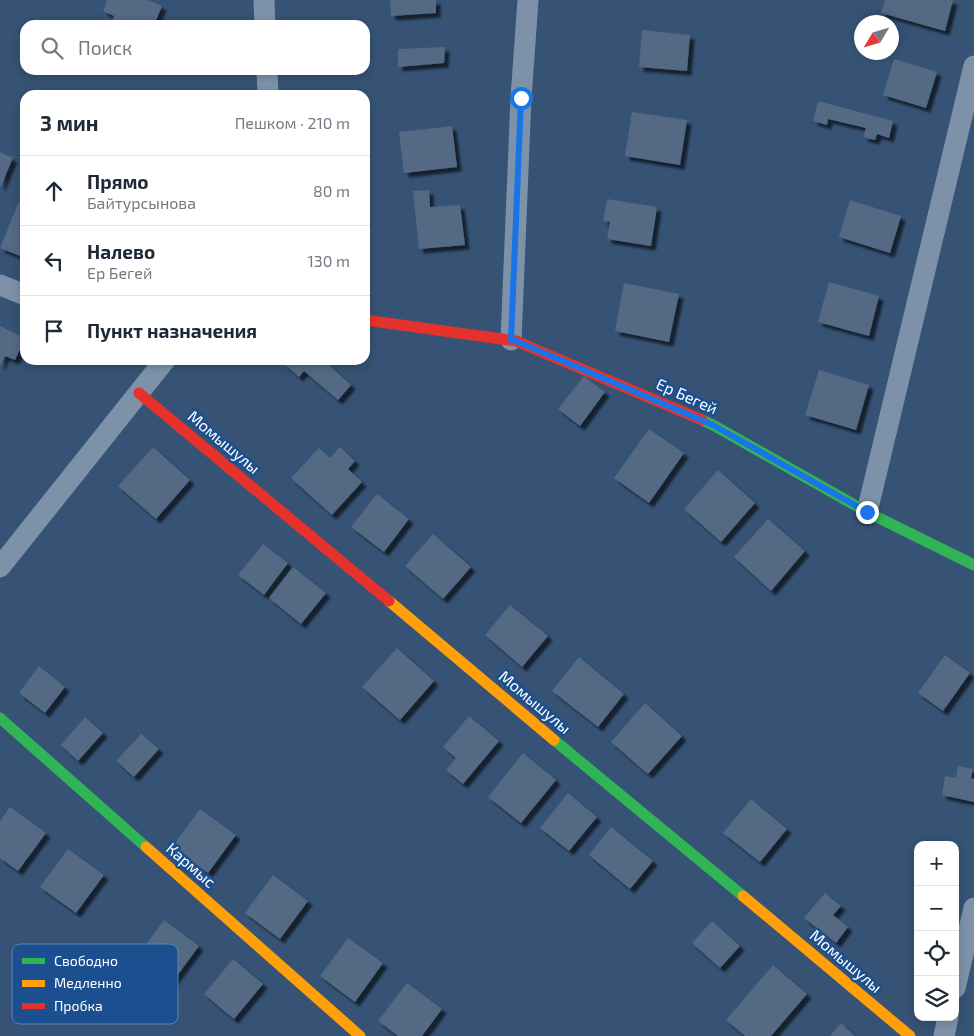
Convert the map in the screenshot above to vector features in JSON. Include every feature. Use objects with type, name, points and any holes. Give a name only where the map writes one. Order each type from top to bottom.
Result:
[{"type":"street","points":[[263,0],[265,20]]},
{"type":"street","points":[[511,340],[521,98],[528,0]]},
{"type":"street","points":[[867,512],[974,66]]},
{"type":"street","points":[[267,75],[268,90]]},
{"type":"street","points":[[0,285],[20,293]]},
{"type":"street","name":"Ер Бегей","points":[[370,321],[516,341],[713,425],[867,512],[974,565]]},
{"type":"street","points":[[0,567],[161,365]]},
{"type":"street","name":"Момышулы","points":[[139,392],[910,1036]]},
{"type":"street","name":"Кармыс","points":[[0,718],[360,1036]]},
{"type":"street","points":[[958,976],[974,908]]},
{"type":"street","points":[[944,1036],[947,1021]]},
{"type":"building","points":[[107,0],[148,0],[162,6],[156,20],[113,20],[114,16],[103,11]]},
{"type":"building","points":[[390,0],[436,0],[436,13],[391,16]]},
{"type":"building","points":[[885,0],[953,0],[945,31],[899,18],[899,15],[881,13]]},
{"type":"building","points":[[642,30],[690,35],[687,71],[639,67]]},
{"type":"building","points":[[445,47],[444,63],[398,67],[398,49]]},
{"type":"building","points":[[894,60],[937,72],[926,108],[883,95]]},
{"type":"building","points":[[818,101],[893,121],[889,138],[877,134],[875,140],[863,137],[866,128],[828,119],[827,125],[813,121]]},
{"type":"building","points":[[632,112],[687,120],[680,165],[625,156]]},
{"type":"building","points":[[452,126],[457,167],[404,173],[399,132]]},
{"type":"building","points":[[0,152],[13,158],[0,188]]},
{"type":"building","points":[[429,190],[430,207],[460,205],[465,245],[419,249],[413,191]]},
{"type":"building","points":[[607,199],[657,207],[651,246],[607,239],[610,222],[603,221]]},
{"type":"building","points":[[850,200],[901,216],[890,253],[839,237]]},
{"type":"building","points":[[19,201],[20,256],[0,248]]},
{"type":"building","points":[[829,282],[879,296],[869,336],[818,322]]},
{"type":"building","points":[[624,283],[679,294],[669,342],[615,331]]},
{"type":"building","points":[[0,326],[20,336],[20,349],[15,360],[5,356],[0,367]]},
{"type":"building","points":[[285,365],[329,365],[351,385],[338,400],[304,371],[299,377]]},
{"type":"building","points":[[819,370],[869,385],[856,430],[805,415]]},
{"type":"building","points":[[584,376],[605,392],[580,426],[558,409]]},
{"type":"building","points":[[649,429],[684,453],[649,503],[614,478]]},
{"type":"building","points":[[153,447],[190,480],[156,519],[118,486]]},
{"type":"building","points":[[340,447],[355,461],[348,469],[362,482],[332,515],[291,478],[319,448],[330,458]]},
{"type":"building","points":[[718,470],[755,503],[721,542],[684,509]]},
{"type":"building","points":[[377,494],[409,519],[384,552],[351,527]]},
{"type":"building","points":[[768,519],[805,551],[771,591],[734,557]]},
{"type":"building","points":[[433,534],[471,567],[443,599],[405,566]]},
{"type":"building","points":[[263,544],[288,563],[264,595],[238,575]]},
{"type":"building","points":[[293,567],[326,593],[301,624],[269,598]]},
{"type":"building","points":[[510,605],[548,636],[522,667],[485,635]]},
{"type":"building","points":[[397,648],[434,681],[400,720],[362,687]]},
{"type":"building","points":[[945,655],[970,673],[943,711],[918,693]]},
{"type":"building","points":[[579,657],[624,694],[598,727],[552,691]]},
{"type":"building","points":[[39,666],[65,687],[45,713],[19,693]]},
{"type":"building","points":[[645,703],[682,736],[648,774],[611,742]]},
{"type":"building","points":[[469,716],[499,741],[463,784],[446,770],[456,758],[443,747]]},
{"type":"building","points":[[85,717],[103,733],[78,761],[61,745]]},
{"type":"building","points":[[141,734],[159,749],[134,777],[116,761]]},
{"type":"building","points":[[523,753],[556,780],[521,823],[488,797]]},
{"type":"building","points":[[958,766],[973,769],[971,778],[974,779],[974,802],[942,795],[945,776],[956,778]]},
{"type":"building","points":[[568,793],[597,817],[569,851],[540,828]]},
{"type":"building","points":[[751,799],[787,829],[760,862],[723,833]]},
{"type":"building","points":[[10,807],[46,833],[18,871],[0,858],[0,821]]},
{"type":"building","points":[[200,809],[236,835],[208,873],[172,847]]},
{"type":"building","points":[[611,827],[653,861],[630,889],[589,855]]},
{"type":"building","points":[[68,849],[104,875],[76,913],[40,887]]},
{"type":"building","points":[[273,875],[308,901],[280,939],[245,913]]},
{"type":"building","points":[[825,893],[841,906],[833,915],[848,927],[836,943],[804,918]]},
{"type":"building","points":[[164,920],[199,946],[178,974],[178,944],[146,944]]},
{"type":"building","points":[[712,921],[740,946],[720,968],[692,943]]},
{"type":"building","points":[[348,938],[383,963],[355,1002],[320,976]]},
{"type":"building","points":[[233,959],[263,984],[234,1019],[204,994]]},
{"type":"building","points":[[773,965],[807,994],[771,1036],[745,1036],[726,1020]]},
{"type":"building","points":[[407,983],[442,1009],[422,1036],[398,1036],[378,1021]]},
{"type":"building","points":[[841,1023],[855,1036],[830,1036]]},
{"type":"traffic: fast","points":[[702,420],[867,512],[974,565]]},
{"type":"traffic: fast","points":[[0,718],[146,847]]},
{"type":"traffic: fast","points":[[554,740],[743,896]]},
{"type":"traffic: slow","points":[[389,601],[554,740]]},
{"type":"traffic: slow","points":[[146,847],[360,1036]]},
{"type":"traffic: slow","points":[[743,896],[910,1036]]},
{"type":"traffic: jam","points":[[370,321],[516,341],[702,420]]},
{"type":"traffic: jam","points":[[139,393],[389,601]]},
{"type":"route","points":[[521,98],[511,340],[713,425],[867,512]]}]
